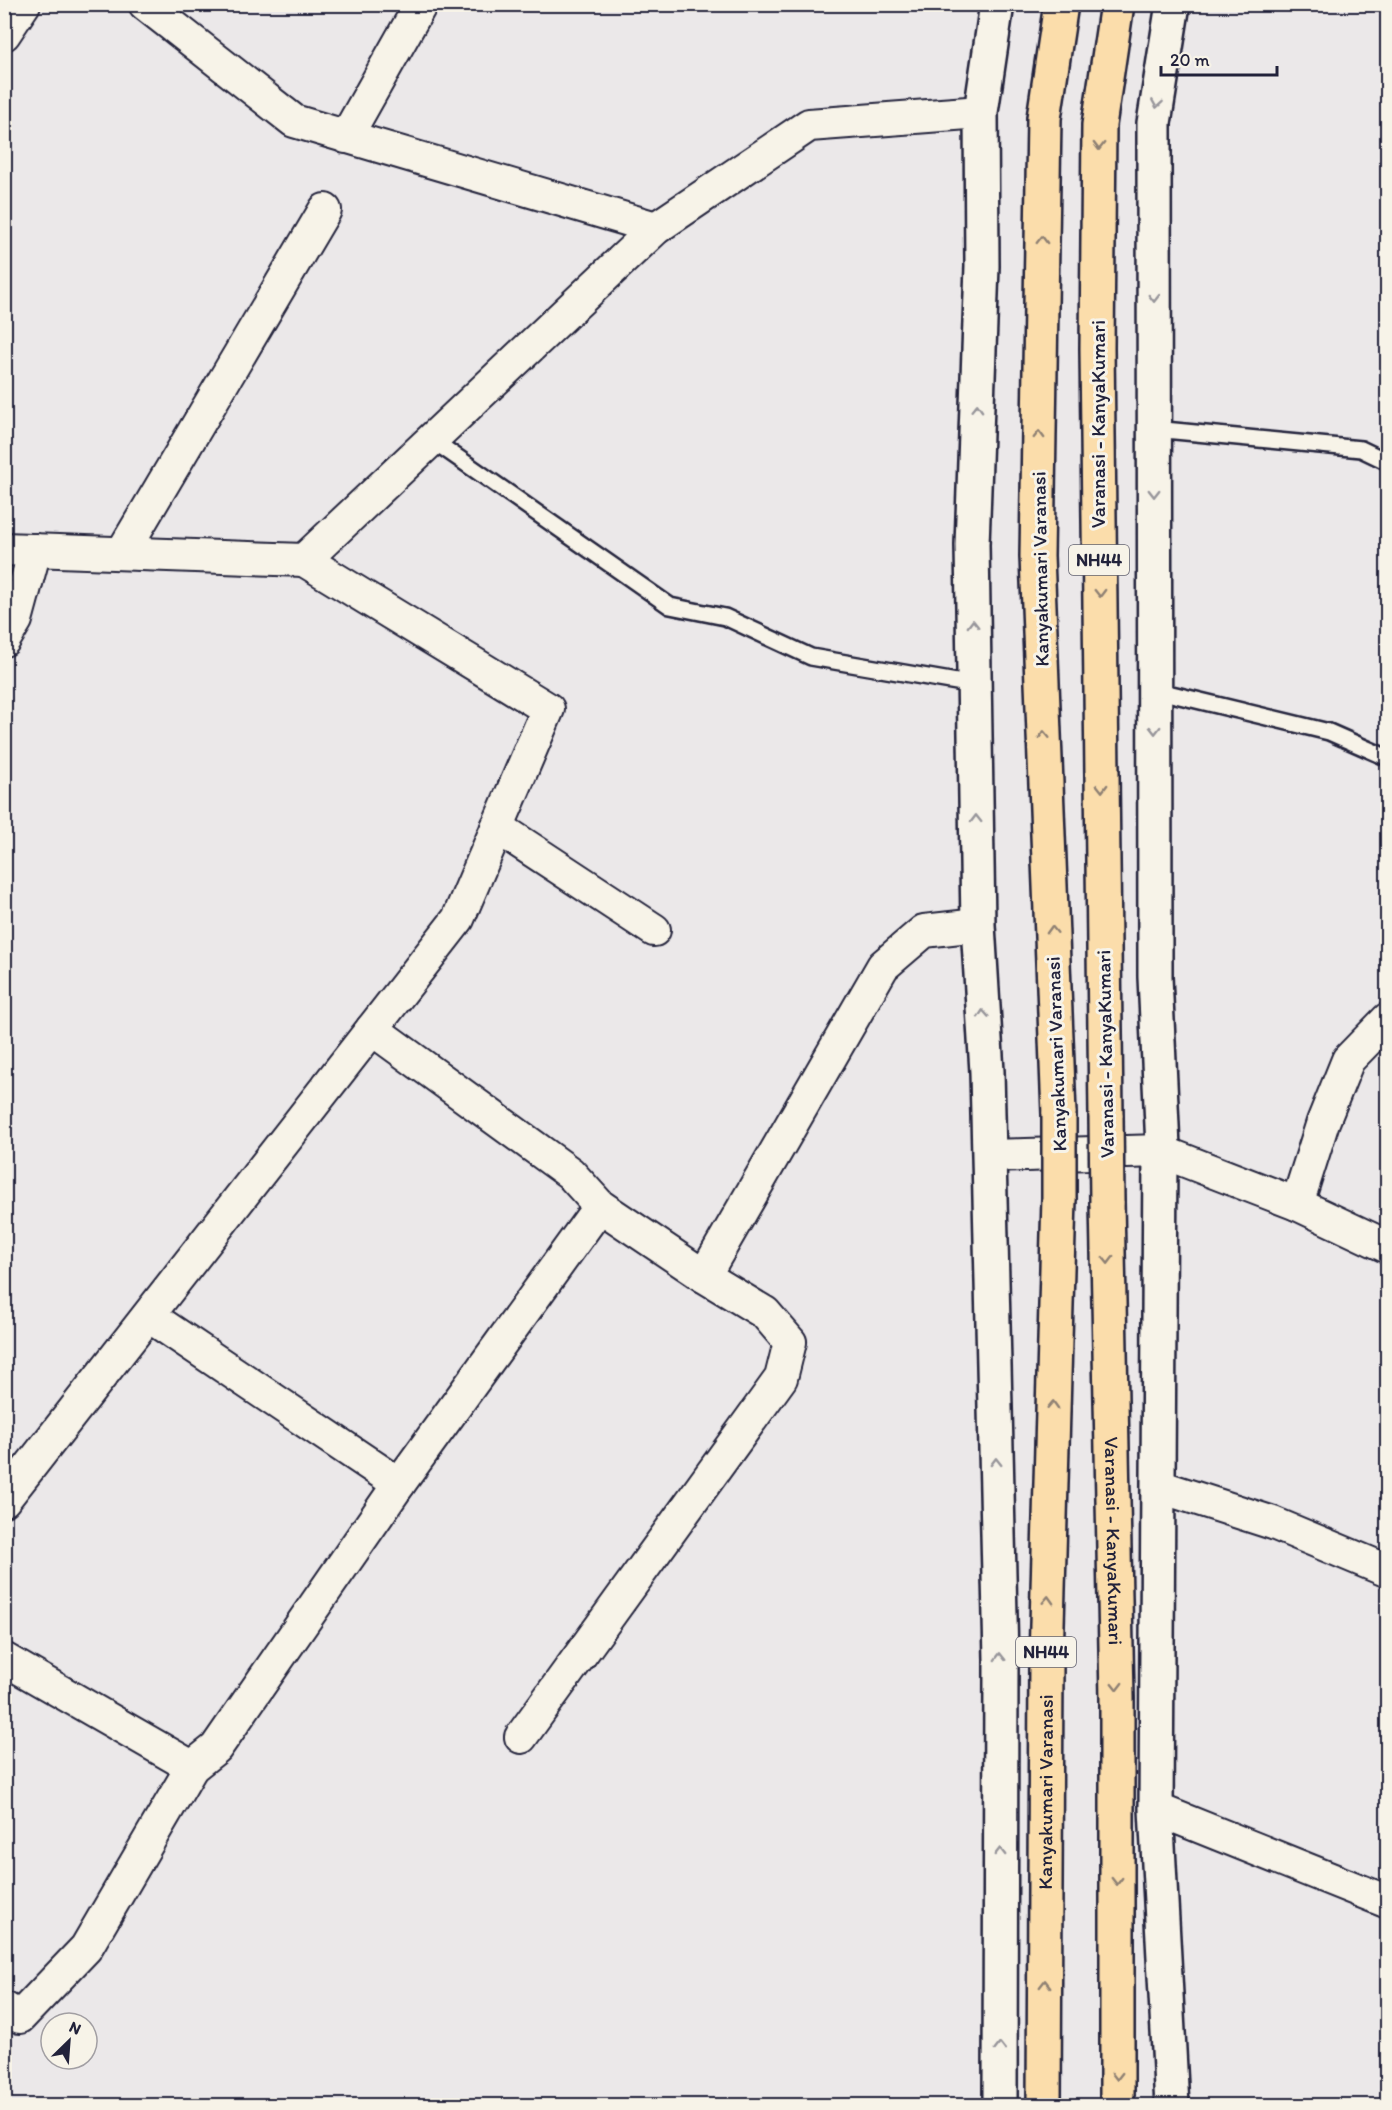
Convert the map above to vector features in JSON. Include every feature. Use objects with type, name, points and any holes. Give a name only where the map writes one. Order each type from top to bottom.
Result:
[{"type":"highway","name":"Kanyakumari Varanasi","points":[[1044,2106],[1046,1660],[1059,1198],[1059,1114],[1037,556],[1044,118],[1060,4]]},
{"type":"highway","name":"Varanasi - KanyaKumari","points":[[1117,4],[1099,125],[1097,349],[1107,1202],[1117,1698],[1118,2106]]},
{"type":"street","points":[[4,34],[24,4]]},
{"type":"street","points":[[145,4],[294,121],[656,228]]},
{"type":"street","points":[[346,136],[421,4]]},
{"type":"street","points":[[997,4],[981,112],[982,266],[972,545],[978,926],[987,1072],[1001,1659],[1000,2106]]},
{"type":"street","points":[[1172,2106],[1156,1809],[1160,1151],[1163,1147],[1155,977],[1154,123],[1173,4]]},
{"type":"street","points":[[304,560],[656,228],[809,125],[981,112]]},
{"type":"street","points":[[122,553],[325,210]]},
{"type":"street","points":[[4,549],[304,560],[548,709],[458,920],[4,1500]]},
{"type":"street","points":[[4,640],[16,620],[35,550]]},
{"type":"street","points":[[497,827],[654,930]]},
{"type":"street","points":[[704,1276],[883,966],[924,931],[978,926]]},
{"type":"street","points":[[1297,1204],[1323,1122],[1348,1060],[1388,1019]]},
{"type":"street","points":[[372,1029],[570,1173],[600,1206],[704,1276],[765,1313],[790,1342],[781,1378],[521,1737]]},
{"type":"street","points":[[989,1156],[1160,1151],[1297,1204],[1388,1247]]},
{"type":"street","points":[[4,2008],[20,2017],[86,1947],[192,1767],[216,1748],[399,1484],[600,1206]]},
{"type":"street","points":[[149,1316],[399,1484]]},
{"type":"street","points":[[1158,1486],[1273,1523],[1388,1571]]},
{"type":"street","points":[[4,1659],[192,1767]]},
{"type":"street","points":[[1156,1809],[1388,1902]]},
{"type":"lane","points":[[1154,429],[1360,449],[1388,462]]},
{"type":"lane","points":[[431,439],[670,606],[725,617],[811,657],[974,685]]},
{"type":"lane","points":[[1155,690],[1329,732],[1388,758]]}]
